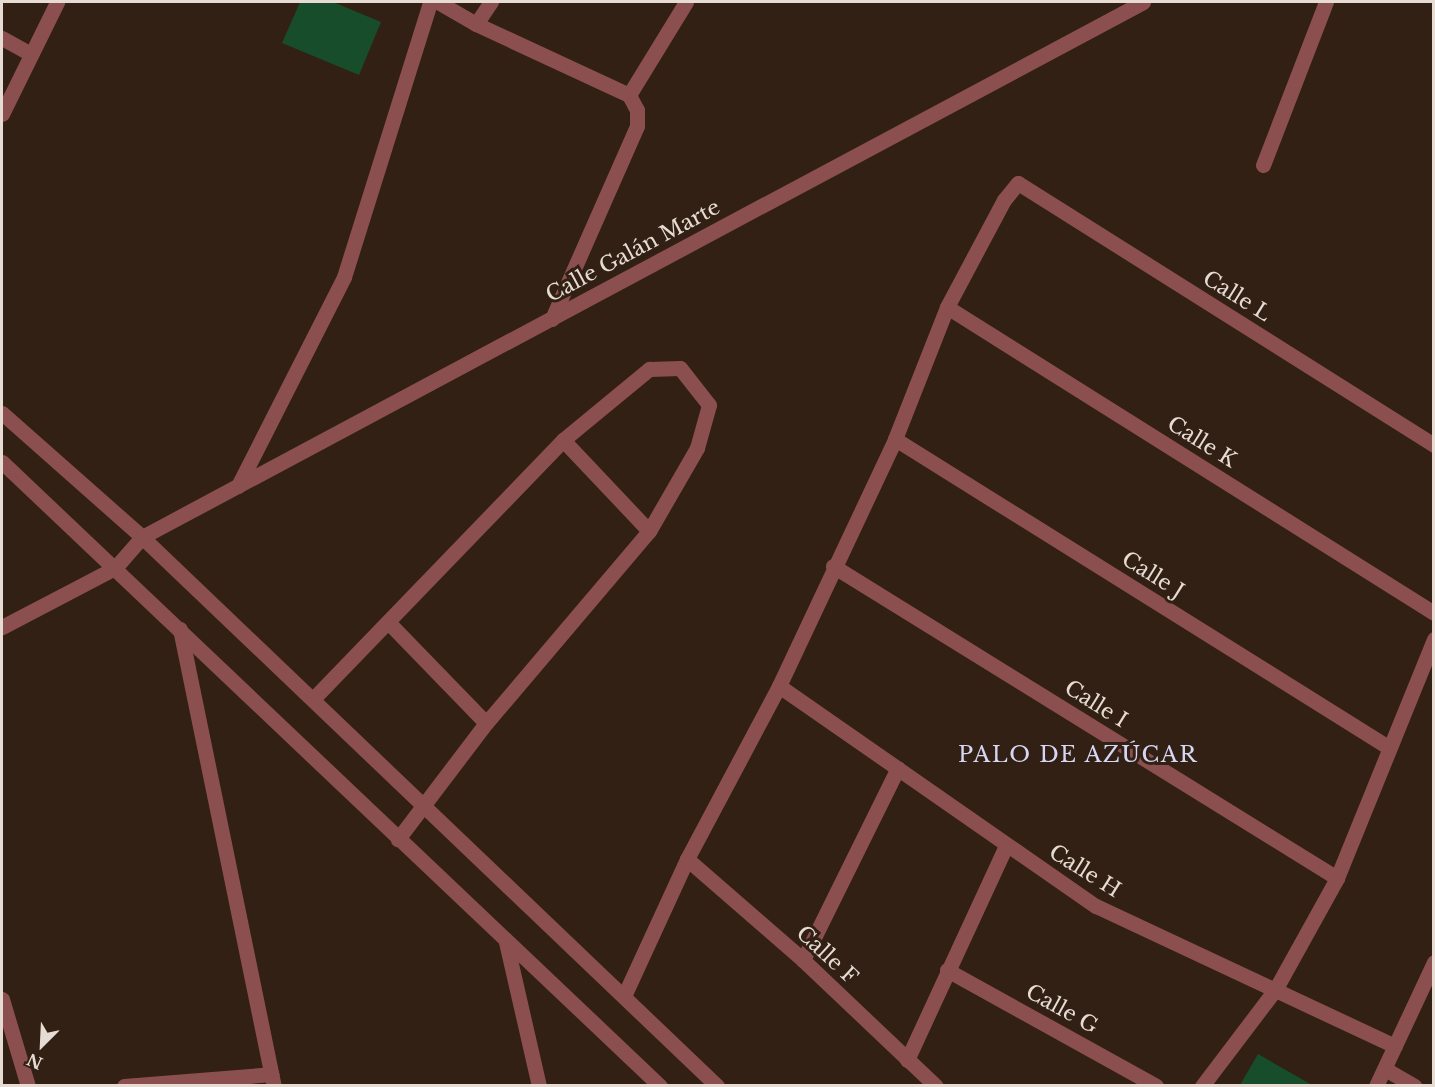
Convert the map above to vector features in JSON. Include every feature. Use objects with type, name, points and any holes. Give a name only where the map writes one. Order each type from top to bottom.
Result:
[{"type":"street","points":[[2,114],[57,2]]},
{"type":"street","points":[[238,486],[345,277],[430,2]]},
{"type":"street","points":[[438,2],[476,24],[629,94],[639,118],[638,126],[552,319]]},
{"type":"street","points":[[476,24],[491,2]]},
{"type":"street","points":[[629,94],[686,2]]},
{"type":"street","name":"Calle Galán Marte","points":[[142,537],[1143,2]]},
{"type":"street","points":[[1263,165],[1326,2]]},
{"type":"street","points":[[2,38],[31,54]]},
{"type":"street","name":"Calle L","points":[[947,307],[1004,200],[1018,183],[1434,445]]},
{"type":"street","points":[[624,996],[687,859],[779,686],[833,566],[896,439],[947,307]]},
{"type":"street","name":"Calle K","points":[[947,307],[1434,613]]},
{"type":"street","points":[[313,699],[389,623],[563,440],[649,369],[680,368],[708,405],[696,448],[649,531],[486,723],[423,803],[399,838]]},
{"type":"street","points":[[2,413],[142,537],[717,1086]]},
{"type":"street","name":"Calle J","points":[[896,439],[1388,747]]},
{"type":"street","points":[[563,440],[649,531]]},
{"type":"street","points":[[2,462],[660,1086]]},
{"type":"street","points":[[2,627],[116,568],[142,537]]},
{"type":"street","name":"Calle I","points":[[833,566],[1337,878]]},
{"type":"street","points":[[389,623],[486,723]]},
{"type":"street","points":[[124,1086],[273,1080],[180,629]]},
{"type":"street","points":[[1202,1086],[1275,990],[1337,878],[1388,747],[1434,639]]},
{"type":"street","name":"Calle H","points":[[779,686],[1006,846],[1096,906],[1395,1047]]},
{"type":"street","points":[[803,960],[898,768]]},
{"type":"street","points":[[907,1060],[1006,846]]},
{"type":"street","name":"Calle F","points":[[687,859],[803,960],[936,1086]]},
{"type":"street","points":[[506,942],[539,1086]]},
{"type":"street","points":[[1376,1086],[1434,962]]},
{"type":"street","name":"Calle G","points":[[947,970],[1156,1086]]},
{"type":"street","points":[[2,999],[28,1086]]},
{"type":"street","points":[[1385,1069],[1414,1086]]},
{"type":"green space","points":[[300,2],[333,2],[381,22],[359,75],[282,43]]},
{"type":"green space","points":[[1258,1054],[1312,1085],[1240,1085]]},
{"type":"district","name":"PALO DE AZÚCAR","points":[[1078,755]]}]
